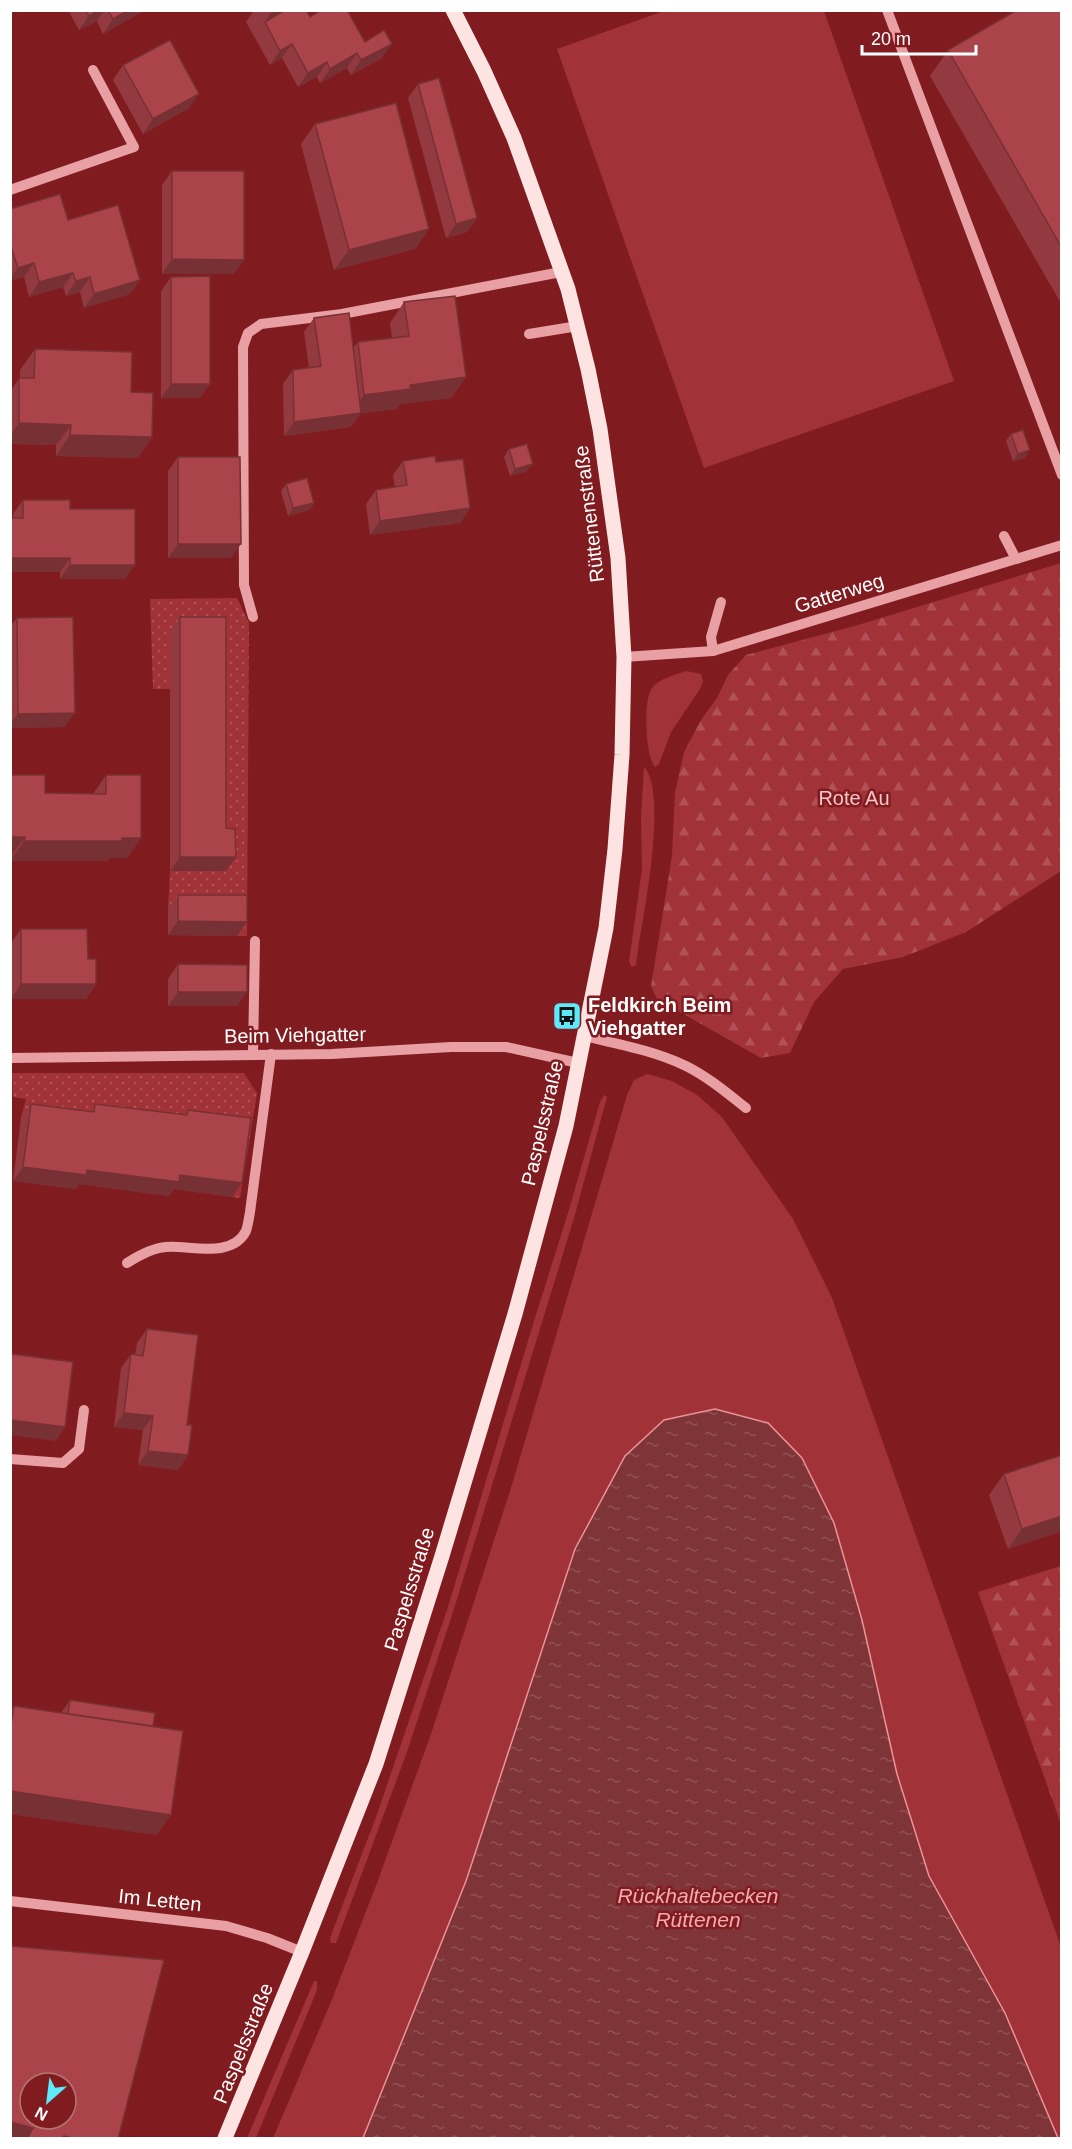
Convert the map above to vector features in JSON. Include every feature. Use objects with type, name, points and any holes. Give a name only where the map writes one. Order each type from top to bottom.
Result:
[{"type":"main road","name":"Rüttenenstraße","points":[[453,11],[484,71],[514,138],[578,326],[600,429],[618,558],[624,657],[622,755],[606,927],[584,1036]]},
{"type":"main road","name":"Paspelsstraße","points":[[225,2139],[376,1764],[442,1557],[515,1314],[566,1126],[584,1036]]},
{"type":"street","points":[[887,10],[1062,475]]},
{"type":"street","points":[[10,190],[135,147],[93,70]]},
{"type":"street","points":[[253,617],[244,585],[243,347],[248,333],[261,324],[342,314],[561,272]]},
{"type":"street","points":[[529,334],[578,326]]},
{"type":"street","points":[[1004,536],[1016,559]]},
{"type":"street","name":"Gatterweg","points":[[624,657],[713,651],[1062,545]]},
{"type":"street","points":[[713,651],[711,637],[721,602]]},
{"type":"street","points":[[253,1054],[255,941]]},
{"type":"street","points":[[584,1036],[637,1049],[684,1065],[707,1078],[746,1108]]},
{"type":"street","name":"Beim Viehgatter","points":[[10,1058],[332,1054],[451,1047],[506,1047],[578,1063]]},
{"type":"street","points":[[126,1263],[141,1254],[164,1247],[218,1248],[233,1244],[245,1232],[250,1212],[271,1054]]},
{"type":"street","points":[[10,1459],[63,1463],[80,1449],[84,1410]]},
{"type":"street","name":"Im Letten","points":[[10,1901],[226,1926],[267,1938],[302,1952]]},
{"type":"green space","points":[[667,10],[824,11],[954,381],[704,468],[557,49]]},
{"type":"green space","name":"Rote Au","points":[[1061,563],[1061,871],[966,932],[903,957],[843,969],[814,1002],[790,1053],[761,1058],[657,999],[651,986],[672,856],[675,792],[684,752],[701,720],[717,698],[728,675],[746,655],[858,625]]},
{"type":"green space","points":[[237,598],[249,623],[247,936],[237,936],[237,909],[168,909],[170,871],[225,871],[170,689],[153,689],[150,599]]},
{"type":"green space","points":[[686,671],[701,674],[703,681],[671,732],[659,764],[655,767],[647,740],[646,715],[649,694],[659,682]]},
{"type":"green space","points":[[644,767],[651,781],[654,826],[645,909],[636,965],[632,967],[629,962],[642,869],[641,818]]},
{"type":"green space","points":[[12,1073],[244,1073],[257,1093],[240,1198],[232,1197],[241,1132],[21,1118],[26,1099],[13,1097]]},
{"type":"green space","name":"Rückhaltebecken Rüttenen","points":[[647,1074],[672,1081],[697,1095],[722,1117],[793,1219],[832,1298],[1061,1947],[1061,2138],[273,2138],[331,2002],[431,1734],[511,1488],[627,1095],[634,1080]]},
{"type":"green space","points":[[604,1095],[607,1097],[574,1218],[454,1609],[407,1752],[336,1943],[331,1943],[330,1938],[376,1817],[448,1607]]},
{"type":"green space","points":[[1062,1566],[1061,1824],[978,1592]]},
{"type":"green space","points":[[314,1981],[317,1981],[317,1990],[256,2138],[247,2138]]},
{"type":"water","name":"Rückhaltebecken Rüttenen","points":[[715,1409],[768,1423],[802,1458],[834,1523],[862,1620],[897,1774],[929,1876],[1005,2013],[1058,2138],[363,2138],[466,1881],[575,1549],[625,1456],[664,1420]]},
{"type":"building","points":[[86,10],[99,10],[89,16]]},
{"type":"building","points":[[108,10],[129,10],[113,19]]},
{"type":"building","points":[[285,10],[306,10],[310,17],[321,10],[347,10],[365,42],[384,30],[392,44],[361,60],[357,53],[330,69],[327,62],[308,73],[292,44],[280,51],[265,22]]},
{"type":"building","points":[[1017,10],[1062,10],[1062,248],[948,50]]},
{"type":"building","points":[[170,40],[199,94],[153,119],[123,65]]},
{"type":"building","points":[[439,78],[477,218],[456,224],[418,84]]},
{"type":"building","points":[[396,103],[429,229],[349,250],[315,124]]},
{"type":"building","points":[[172,171],[244,171],[244,260],[172,259]]},
{"type":"building","points":[[60,194],[68,220],[118,205],[140,280],[94,294],[90,277],[76,281],[73,273],[39,282],[34,263],[18,268],[10,244],[10,209]]},
{"type":"building","points":[[210,276],[210,384],[171,384],[171,277]]},
{"type":"building","points":[[455,296],[466,377],[410,385],[411,389],[364,395],[358,342],[409,336],[404,302]]},
{"type":"building","points":[[349,313],[361,413],[294,422],[293,370],[321,366],[314,318]]},
{"type":"building","points":[[35,349],[132,352],[131,392],[153,393],[152,437],[70,435],[71,425],[19,423],[19,378],[34,378]]},
{"type":"building","points":[[1023,430],[1030,450],[1018,454],[1011,434]]},
{"type":"building","points":[[527,444],[533,464],[515,469],[509,449]]},
{"type":"building","points":[[435,456],[436,462],[463,459],[470,508],[380,521],[376,490],[407,485],[403,461]]},
{"type":"building","points":[[178,457],[240,457],[241,544],[178,544]]},
{"type":"building","points":[[307,478],[314,503],[293,508],[286,484]]},
{"type":"building","points":[[23,500],[70,500],[70,509],[135,509],[135,565],[70,565],[70,558],[10,558],[10,518],[23,518]]},
{"type":"building","points":[[73,617],[75,713],[18,714],[17,618]]},
{"type":"building","points":[[180,617],[226,617],[226,828],[235,829],[236,857],[180,857]]},
{"type":"building","points":[[10,775],[45,775],[45,793],[106,794],[106,775],[141,775],[141,838],[122,838],[122,841],[24,841],[25,837],[10,837]]},
{"type":"building","points":[[178,895],[247,895],[247,922],[178,921]]},
{"type":"building","points":[[21,929],[87,929],[88,959],[96,959],[96,984],[21,984]]},
{"type":"building","points":[[178,964],[247,965],[247,992],[178,992]]},
{"type":"building","points":[[31,1104],[94,1112],[95,1104],[187,1115],[188,1110],[251,1118],[242,1183],[180,1175],[179,1182],[87,1170],[86,1175],[23,1167]]},
{"type":"building","points":[[147,1329],[198,1335],[187,1425],[192,1425],[188,1455],[148,1451],[153,1416],[124,1413],[131,1354],[143,1356]]},
{"type":"building","points":[[12,1354],[73,1362],[65,1427],[10,1420]]},
{"type":"building","points":[[1062,1455],[1062,1516],[1022,1529],[1004,1474]]},
{"type":"building","points":[[70,1700],[155,1713],[153,1726],[68,1714]]},
{"type":"building","points":[[14,1706],[183,1731],[171,1815],[10,1791],[10,1731]]},
{"type":"building","points":[[10,1946],[164,1960],[118,2139],[77,2139],[64,2136],[62,2139],[27,2139],[31,2131],[78,2131],[78,2071],[18,2071],[18,2124],[10,2122]]},
{"type":"place","name":"Feldkirch Beim Viehgatter","points":[[567,1016]]}]
